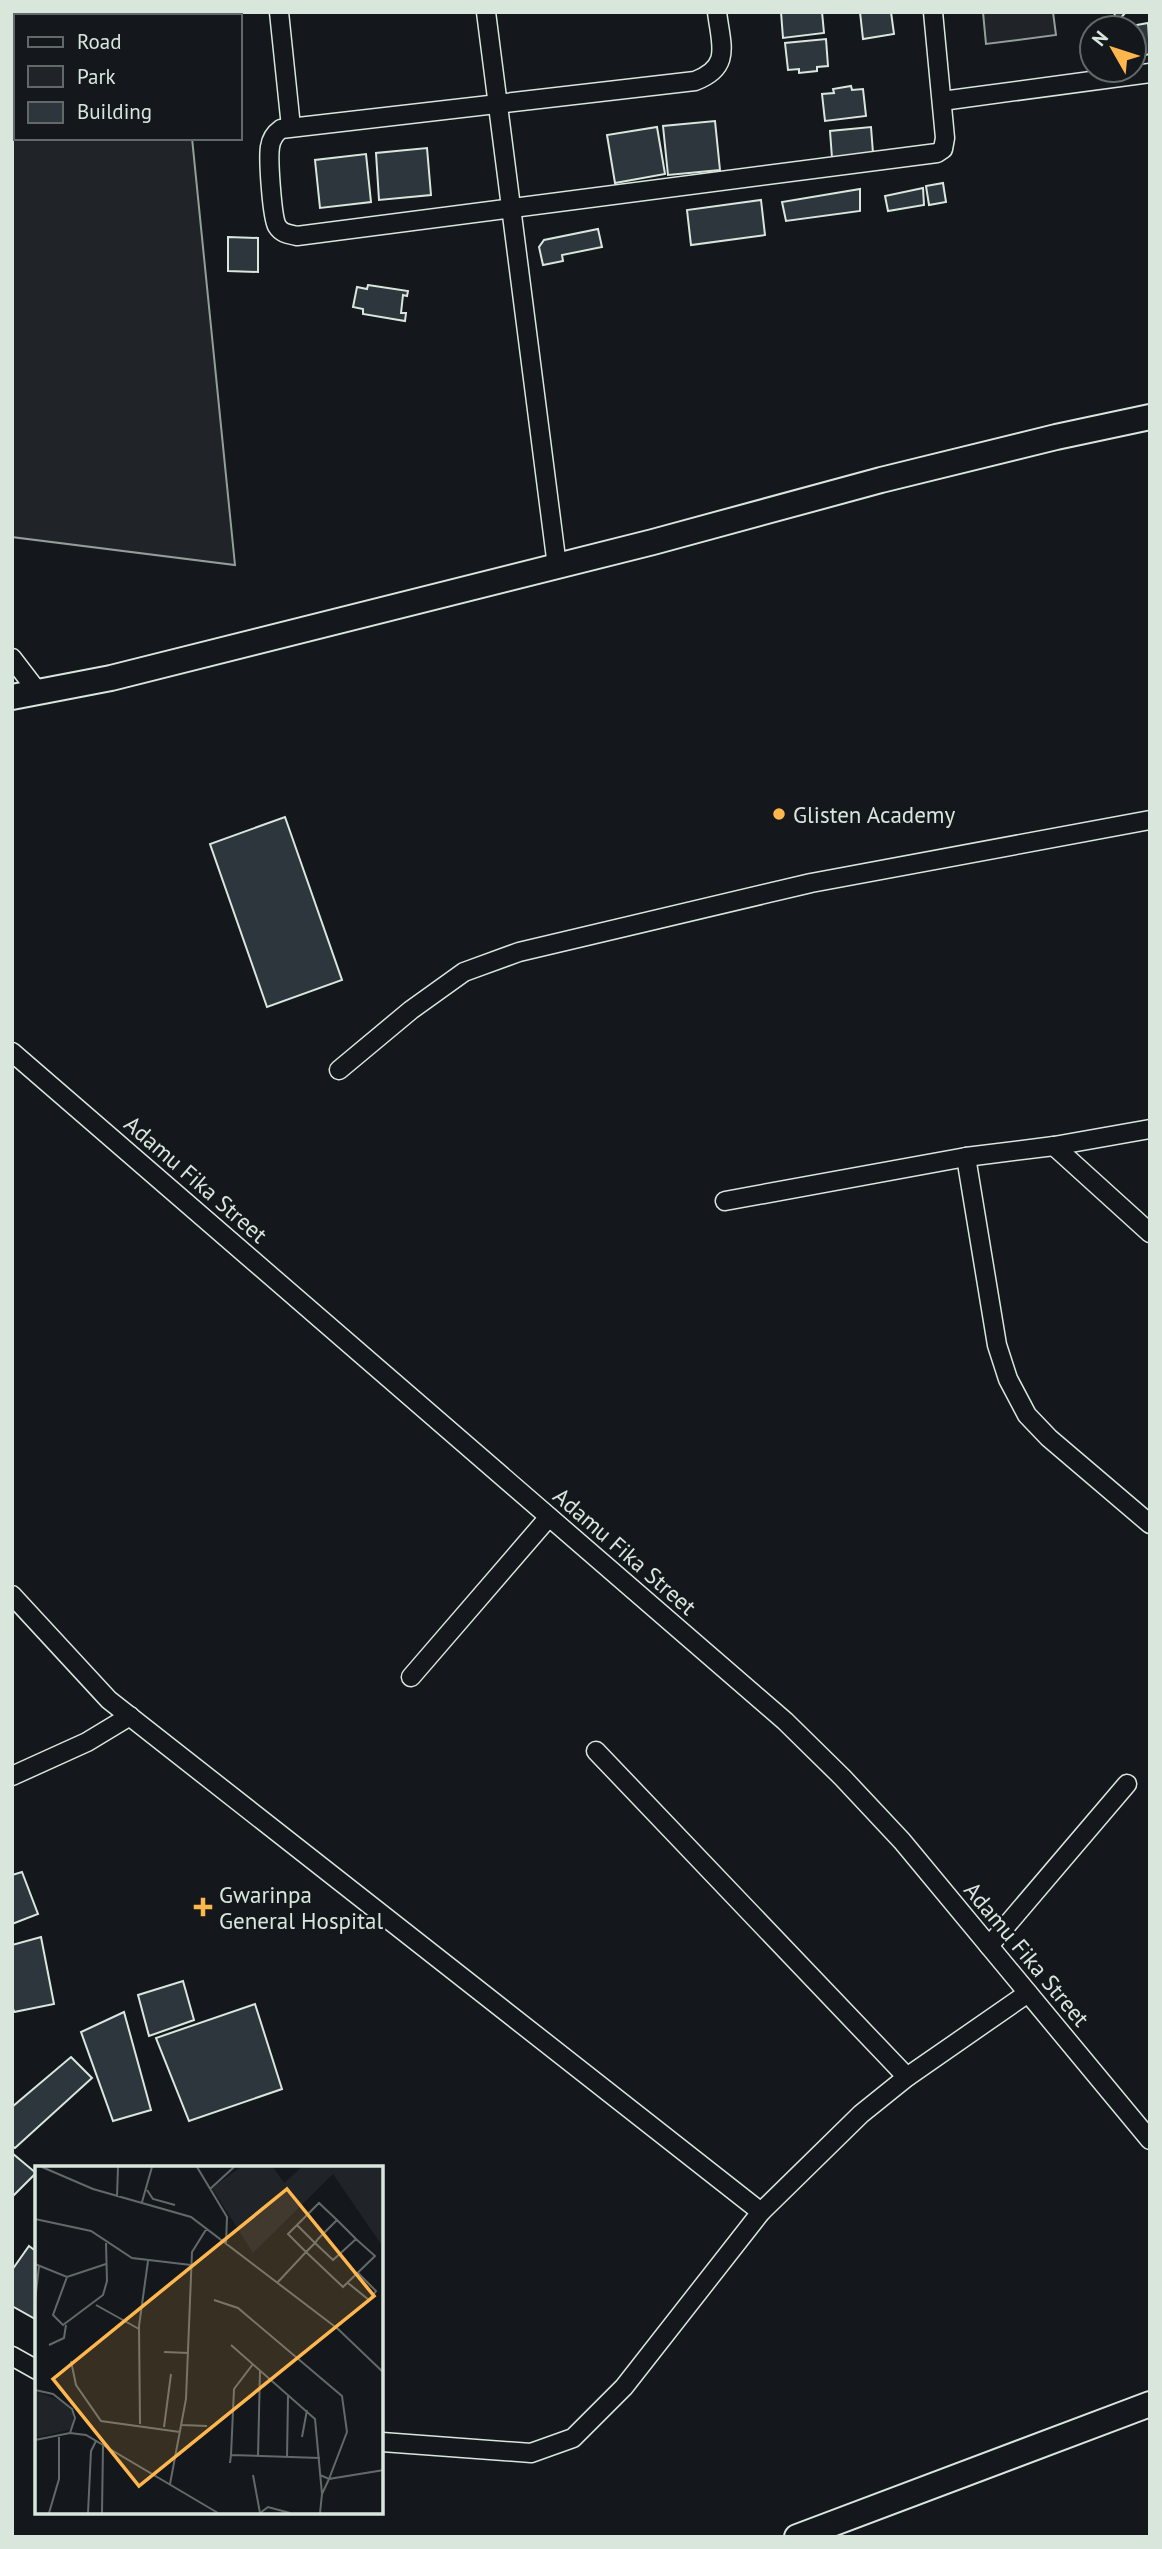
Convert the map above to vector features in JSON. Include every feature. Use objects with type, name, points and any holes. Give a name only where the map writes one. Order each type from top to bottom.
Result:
[{"type":"street","points":[[279,12],[291,127]]},
{"type":"street","points":[[486,12],[557,566]]},
{"type":"street","points":[[717,12],[722,56],[719,66],[709,76],[695,81],[281,129],[274,134],[270,147],[273,211],[277,226],[285,234],[297,236],[937,153],[945,143],[933,12]]},
{"type":"street","points":[[943,101],[1150,73]]},
{"type":"street","points":[[12,697],[111,678],[557,566],[881,480],[1150,417]]},
{"type":"street","points":[[12,658],[38,692]]},
{"type":"street","points":[[339,1070],[411,1010],[464,972],[519,953],[811,883],[1150,820]]},
{"type":"street","name":"Adamu Fika Street","points":[[12,1052],[785,1721],[902,1841],[1150,2140]]},
{"type":"street","points":[[725,1201],[966,1157],[1054,1146],[1150,1129]]},
{"type":"street","points":[[1054,1146],[1150,1233]]},
{"type":"street","points":[[966,1157],[998,1345],[1008,1379],[1027,1415],[1049,1438],[1150,1524]]},
{"type":"street","points":[[411,1677],[549,1517]]},
{"type":"street","points":[[12,1595],[109,1700],[761,2212]]},
{"type":"street","points":[[12,1776],[87,1742],[130,1716]]},
{"type":"street","points":[[596,1751],[907,2077]]},
{"type":"street","points":[[989,1946],[1127,1784]]},
{"type":"street","points":[[383,2442],[531,2453],[573,2438],[624,2387],[761,2212],[861,2114],[907,2077],[1028,1993]]},
{"type":"street","points":[[12,2356],[35,2369]]},
{"type":"street","points":[[797,2537],[1150,2404]]},
{"type":"green space","points":[[12,12],[179,12],[14,14],[14,140],[192,140],[235,565],[12,537]]},
{"type":"green space","points":[[983,12],[1053,12],[1056,35],[986,44]]},
{"type":"building","points":[[781,12],[822,12],[824,33],[783,38]]},
{"type":"building","points":[[860,12],[891,12],[894,34],[863,39]]},
{"type":"building","points":[[1148,23],[1150,54],[1148,54]]},
{"type":"building","points":[[826,39],[828,66],[817,67],[817,71],[799,73],[799,69],[788,70],[785,43]]},
{"type":"building","points":[[851,86],[852,90],[863,89],[866,116],[825,121],[822,94],[834,93],[833,89]]},
{"type":"building","points":[[715,121],[720,170],[668,175],[663,126]]},
{"type":"building","points":[[657,127],[665,174],[615,183],[607,135]]},
{"type":"building","points":[[871,127],[873,153],[832,158],[830,131]]},
{"type":"building","points":[[427,148],[431,195],[379,200],[376,153]]},
{"type":"building","points":[[366,154],[371,202],[320,208],[315,160]]},
{"type":"building","points":[[943,183],[946,202],[929,205],[926,186]]},
{"type":"building","points":[[923,188],[924,205],[888,211],[885,196]]},
{"type":"building","points":[[860,189],[860,211],[786,221],[782,202]]},
{"type":"building","points":[[761,200],[765,235],[691,245],[687,210]]},
{"type":"building","points":[[598,229],[602,247],[562,255],[563,261],[543,265],[539,247],[544,240]]},
{"type":"building","points":[[228,237],[258,238],[258,272],[228,271]]},
{"type":"building","points":[[368,285],[408,291],[407,296],[403,295],[401,313],[406,313],[405,321],[363,314],[363,309],[353,307],[357,287],[367,289]]},
{"type":"building","points":[[285,817],[342,980],[267,1007],[210,844]]},
{"type":"building","points":[[22,1872],[38,1914],[12,1924],[12,1875]]},
{"type":"building","points":[[41,1937],[54,2004],[14,2012],[12,1945]]},
{"type":"building","points":[[183,1981],[194,2020],[149,2036],[138,1995]]},
{"type":"building","points":[[255,2004],[282,2089],[189,2121],[156,2038]]},
{"type":"building","points":[[124,2012],[151,2110],[113,2121],[81,2032]]},
{"type":"building","points":[[71,2057],[92,2078],[15,2148],[12,2146],[12,2107]]},
{"type":"building","points":[[12,2153],[35,2174],[12,2197]]},
{"type":"building","points":[[29,2246],[35,2250],[35,2319],[12,2306],[12,2270]]},
{"type":"place","name":"Glisten Academy","points":[[779,814]]},
{"type":"place","name":"Gwarinpa General Hospital","points":[[203,1907]]}]
